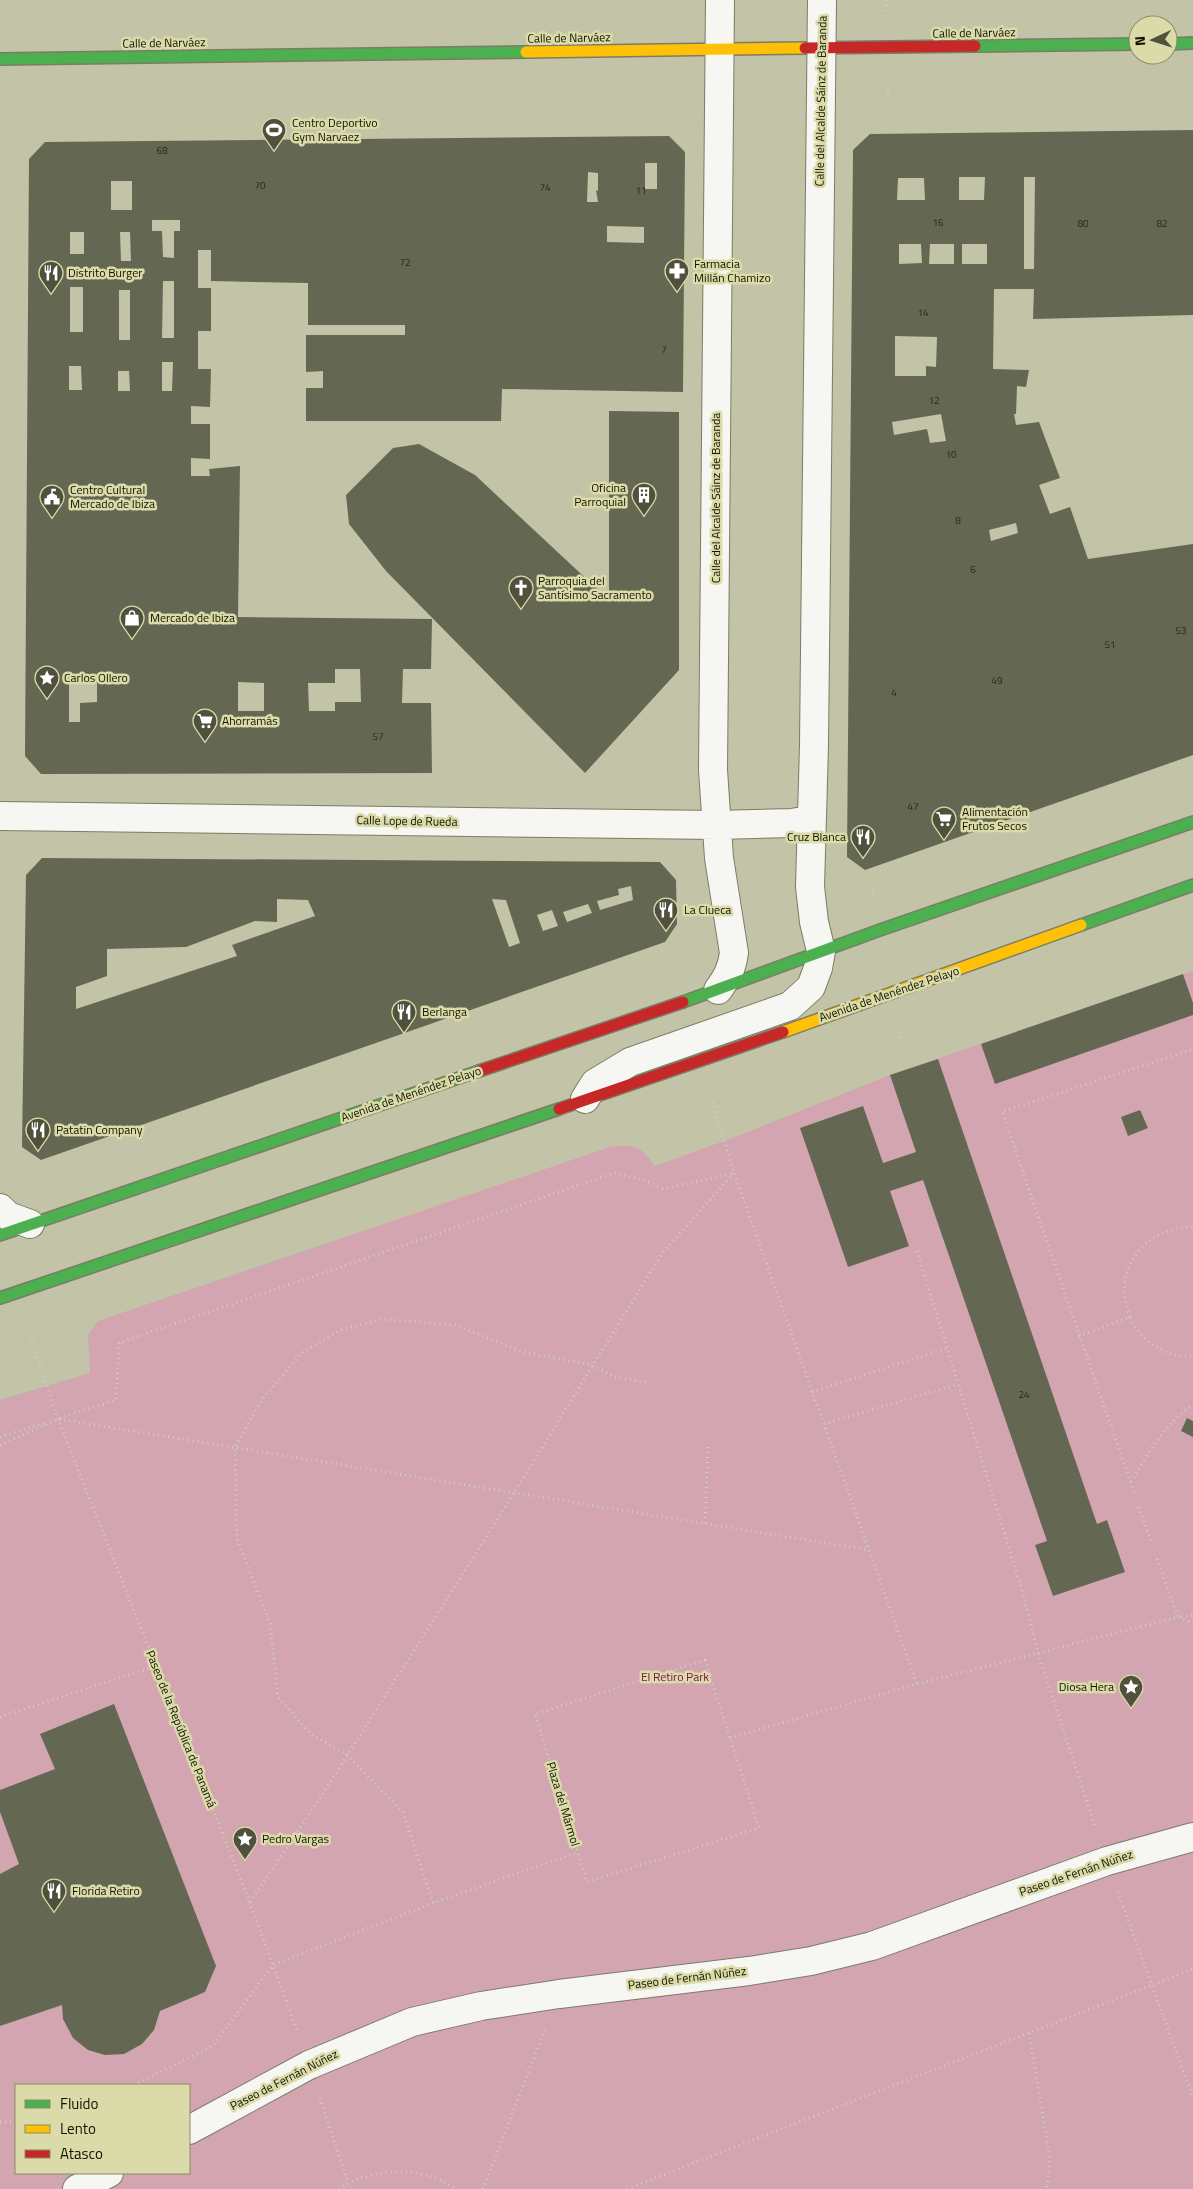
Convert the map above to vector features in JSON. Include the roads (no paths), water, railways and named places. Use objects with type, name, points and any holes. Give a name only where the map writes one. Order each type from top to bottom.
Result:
[{"type":"main road","points":[[1178,44],[1193,43]]},
{"type":"main road","name":"Calle de Narváez","points":[[0,59],[1128,44]]},
{"type":"main road","name":"Avenida de Menéndez Pelayo","points":[[0,1235],[718,990],[822,951],[1193,822]]},
{"type":"main road","name":"Avenida de Menéndez Pelayo","points":[[0,1298],[752,1043],[1193,885]]},
{"type":"street","name":"Calle del Alcalde Sáinz de Baranda","points":[[718,990],[733,966],[734,944],[719,858],[713,770],[720,0]]},
{"type":"street","name":"Calle del Alcalde Sáinz de Baranda","points":[[822,0],[810,887],[812,909],[822,951]]},
{"type":"street","name":"Calle Lope de Rueda","points":[[0,816],[717,825],[792,823],[803,821],[812,816]]},
{"type":"street","points":[[584,1099],[595,1082],[630,1062],[790,1006],[811,987],[822,951]]},
{"type":"street","points":[[0,1208],[8,1216],[30,1224]]},
{"type":"street","name":"Paseo de Fernán Núñez","points":[[190,2129],[309,2065],[412,2022],[481,2006],[559,1994],[749,1971],[811,1961],[855,1951],[1107,1861],[1193,1837]]},
{"type":"street","points":[[77,2189],[107,2174]]},
{"type":"place","name":"Centro Deportivo Gym Narvaez","points":[[274,151]]},
{"type":"place","name":"Farmacia Millán Chamizo","points":[[677,292]]},
{"type":"place","name":"Distrito Burger","points":[[51,294]]},
{"type":"place","name":"Oficina Parroquial","points":[[644,516]]},
{"type":"place","name":"Centro Cultural Mercado de Ibiza","points":[[52,518]]},
{"type":"place","name":"Parroquia del Santísimo Sacramento","points":[[521,609]]},
{"type":"place","name":"Mercado de Ibiza","points":[[132,639]]},
{"type":"place","name":"Carlos Ollero","points":[[47,699]]},
{"type":"place","name":"Ahorramás","points":[[205,742]]},
{"type":"place","name":"Alimentación Frutos Secos","points":[[944,840]]},
{"type":"place","name":"Cruz Blanca","points":[[863,858]]},
{"type":"place","name":"La Clueca","points":[[666,931]]},
{"type":"place","name":"Berlanga","points":[[404,1033]]},
{"type":"place","name":"Patatin Company","points":[[38,1151]]},
{"type":"place","name":"Diosa Hera","points":[[1131,1708]]},
{"type":"place","name":"Pedro Vargas","points":[[245,1860]]},
{"type":"place","name":"Florida Retiro","points":[[54,1912]]},
{"type":"park label","name":"El Retiro Park","points":[[675,1677]]}]
